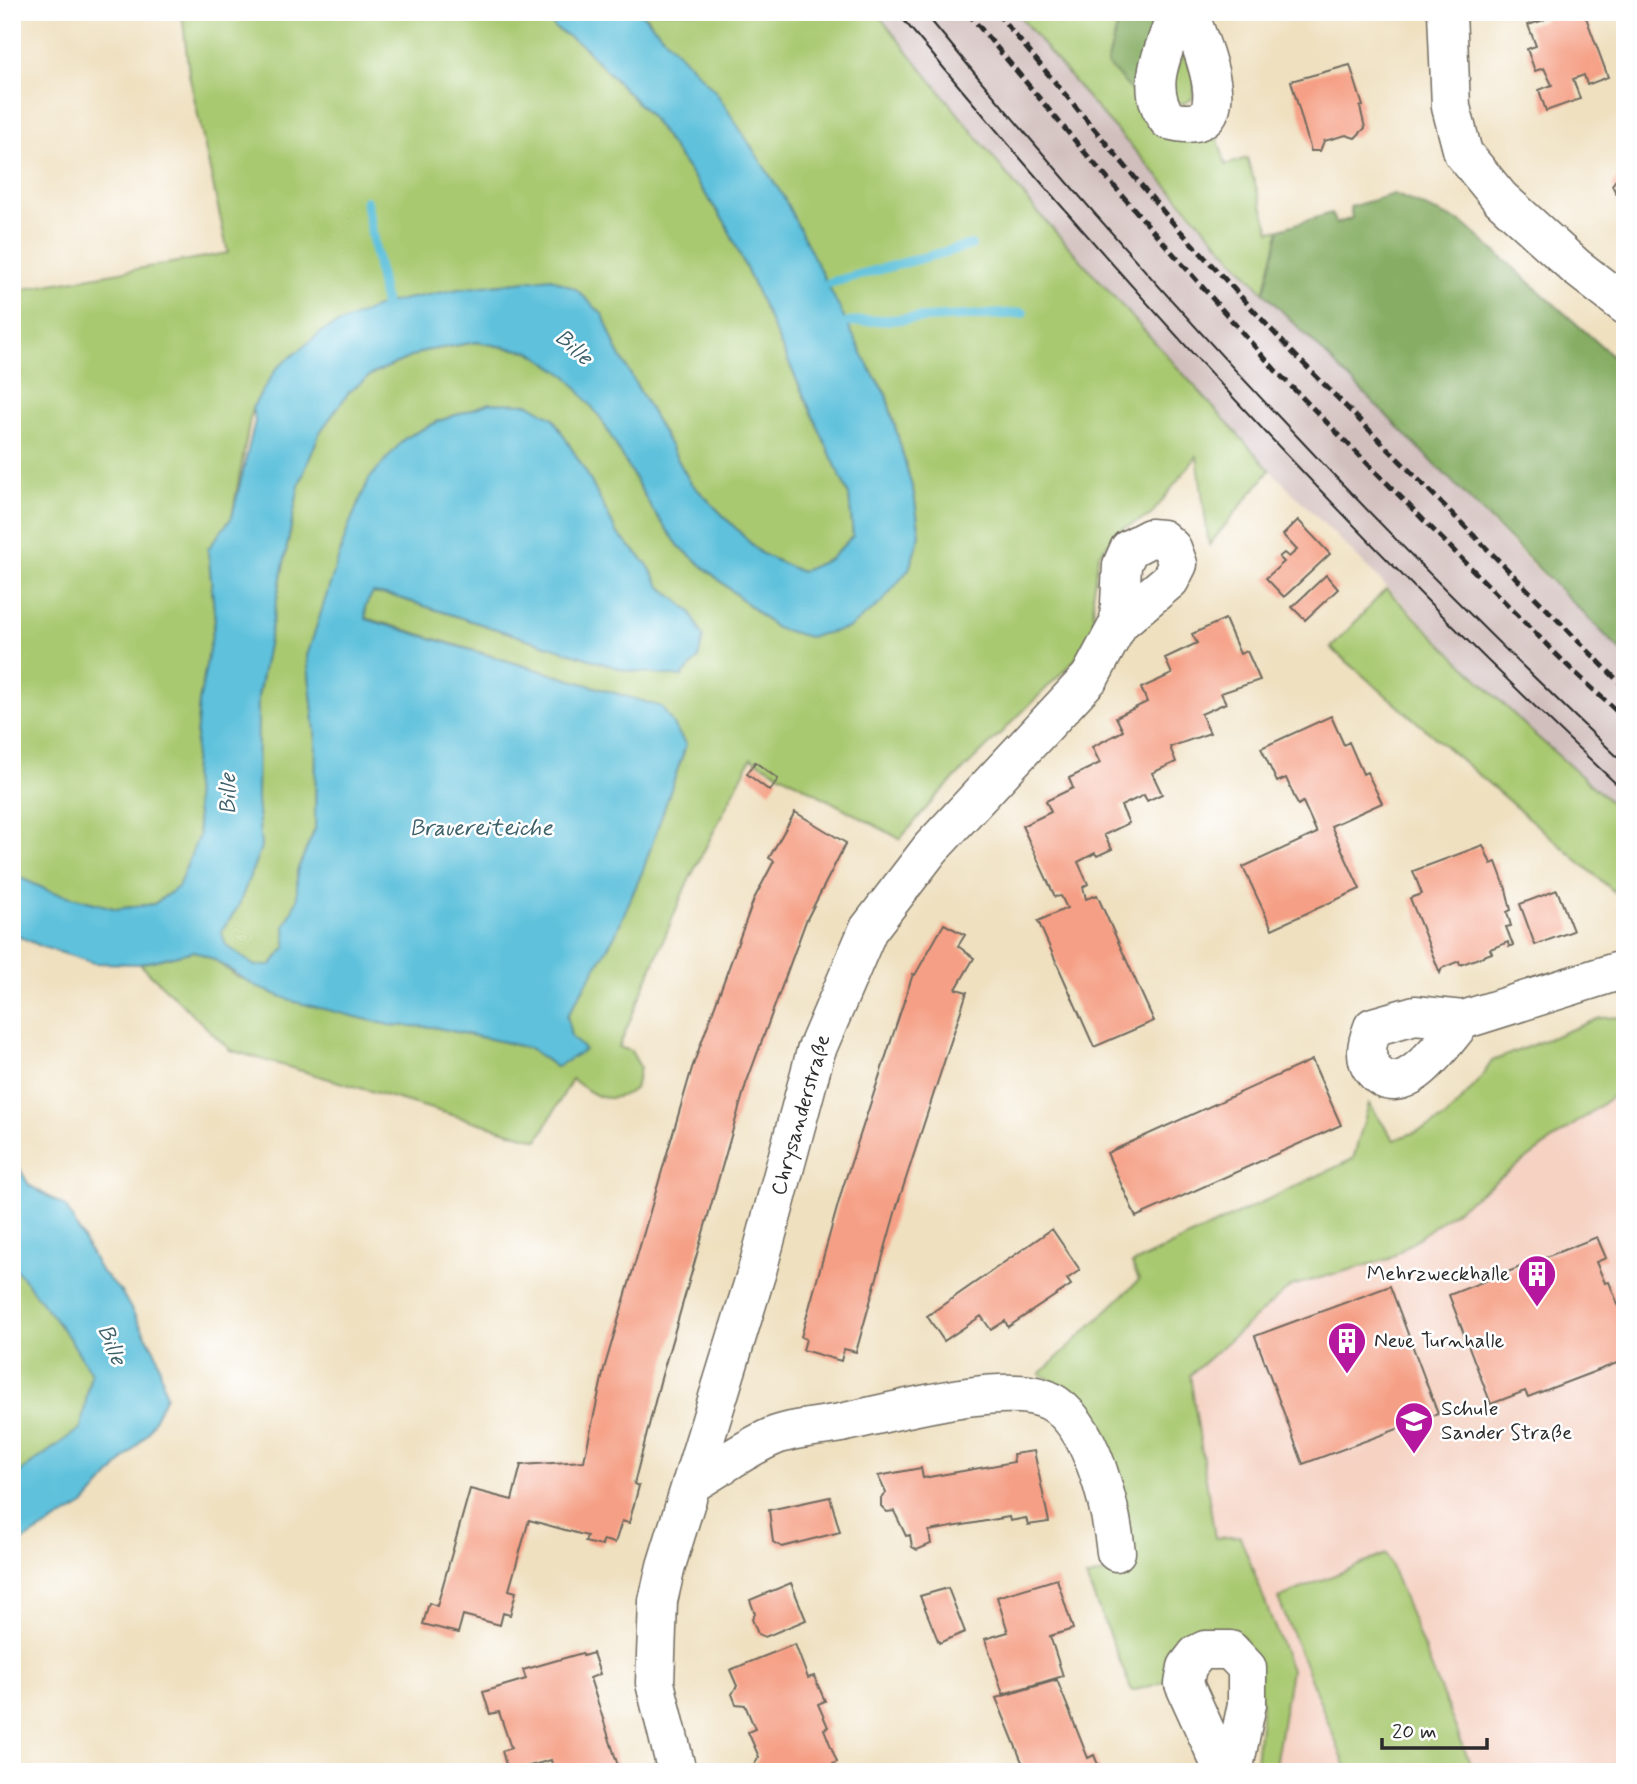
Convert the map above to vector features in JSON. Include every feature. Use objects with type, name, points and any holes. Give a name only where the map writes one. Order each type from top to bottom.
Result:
[{"type":"street","points":[[1177,12],[1156,76],[1155,95],[1168,120],[1186,125],[1201,120],[1211,107],[1214,87],[1188,12]]},
{"type":"street","points":[[1447,12],[1451,107],[1463,153],[1500,198],[1576,267],[1625,305]]},
{"type":"street","name":"Chrysanderstraße","points":[[677,1772],[655,1683],[658,1601],[666,1566],[757,1271],[816,1051],[868,930],[931,848],[1090,677],[1119,623]]},
{"type":"street","points":[[1463,1020],[1625,969]]},
{"type":"street","points":[[691,1484],[775,1436],[978,1395],[1028,1394],[1050,1401],[1069,1416],[1095,1463],[1111,1508],[1116,1552]]},
{"type":"street","points":[[1224,1772],[1184,1684],[1183,1675],[1197,1654],[1216,1649],[1230,1650],[1247,1668],[1247,1703],[1233,1772]]},
{"type":"shaded area","points":[[876,12],[1019,12],[1188,212],[1526,559],[1625,655],[1625,815],[1533,733],[1270,470],[1034,208]]},
{"type":"shaded area","name":"Schule Sander Straße","points":[[1625,1048],[1625,1772],[1274,1772],[1291,1670],[1240,1536],[1215,1538],[1190,1375],[1291,1286],[1389,1259],[1615,1095]]},
{"type":"green space","points":[[182,12],[544,12],[555,28],[582,45],[651,117],[725,222],[849,495],[853,536],[830,559],[801,572],[760,553],[690,482],[616,348],[603,315],[324,330],[302,350],[252,408],[232,517],[208,550],[215,620],[199,702],[193,777],[199,835],[178,887],[154,904],[117,909],[49,891],[12,874],[12,291],[228,253],[189,74]]},
{"type":"green space","points":[[640,12],[876,12],[1034,208],[1270,470],[1209,545],[1197,456],[1150,516],[1123,528],[1099,554],[1093,590],[1094,624],[1077,658],[936,797],[900,839],[751,758],[685,888],[619,1047],[631,1051],[640,1067],[635,1089],[617,1097],[602,1097],[572,1079],[538,1140],[230,1050],[140,964],[194,951],[213,959],[237,977],[389,1025],[433,1027],[531,1049],[556,1067],[571,1037],[567,1016],[615,935],[643,870],[684,751],[662,707],[366,618],[365,606],[372,593],[393,596],[624,670],[691,612],[660,586],[647,564],[617,533],[587,474],[553,418],[490,403],[439,421],[405,438],[307,656],[316,740],[315,829],[297,871],[297,900],[285,926],[286,947],[271,965],[255,967],[226,945],[221,932],[238,907],[261,847],[257,800],[258,696],[299,485],[320,432],[349,392],[372,374],[424,351],[477,342],[531,352],[568,376],[600,417],[652,509],[679,546],[776,628],[909,569],[920,535],[914,494],[886,394],[648,18]]},
{"type":"green space","points":[[1016,12],[1121,12],[1107,64],[1133,92],[1148,123],[1164,137],[1174,140],[1194,139],[1215,131],[1226,165],[1247,158],[1270,231],[1280,229],[1264,293],[1090,101]]},
{"type":"green space","points":[[1121,12],[1157,12],[1136,95],[1107,64]]},
{"type":"green space","points":[[1185,51],[1195,82],[1193,98],[1183,104],[1172,97],[1173,78]]},
{"type":"green space","points":[[1394,194],[1463,223],[1625,367],[1625,655],[1264,293],[1280,229],[1331,213],[1336,224],[1352,218],[1350,207]]},
{"type":"green space","points":[[1386,589],[1533,733],[1625,815],[1625,901],[1331,648]]},
{"type":"green space","points":[[1625,1017],[1625,1048],[1616,1094],[1389,1259],[1291,1286],[1190,1375],[1215,1538],[1240,1536],[1291,1670],[1274,1772],[1255,1772],[1262,1704],[1243,1637],[1225,1632],[1203,1635],[1168,1679],[1132,1691],[1086,1578],[1132,1565],[1126,1505],[1062,1387],[1040,1374],[1139,1280],[1132,1264],[1353,1159],[1369,1104],[1394,1140],[1429,1127],[1446,1117],[1478,1082],[1492,1061],[1600,1018]]},
{"type":"green space","points":[[12,1264],[70,1339],[91,1373],[81,1428],[12,1478]]},
{"type":"green space","points":[[1386,1554],[1471,1766],[1458,1772],[1348,1772],[1278,1598]]},
{"type":"water","points":[[544,12],[640,12],[716,92],[783,196],[871,371],[886,395],[914,494],[920,535],[909,569],[881,603],[849,628],[809,637],[776,628],[679,546],[652,509],[600,417],[568,377],[531,352],[477,342],[424,351],[372,374],[349,392],[320,432],[299,485],[258,696],[257,800],[261,847],[238,907],[221,932],[226,945],[255,966],[271,965],[286,947],[285,926],[297,900],[297,871],[315,829],[316,740],[307,656],[349,525],[369,479],[405,438],[439,421],[490,403],[529,404],[553,418],[587,474],[617,533],[647,564],[660,586],[691,612],[703,637],[698,659],[681,677],[624,670],[393,596],[373,593],[365,606],[366,619],[662,707],[686,745],[643,870],[615,935],[567,1016],[571,1037],[585,1050],[556,1067],[531,1049],[504,1042],[433,1027],[389,1025],[295,1002],[257,987],[213,959],[194,951],[140,964],[94,963],[43,947],[12,933],[12,874],[49,891],[117,909],[154,904],[178,887],[199,835],[193,777],[199,702],[215,620],[208,549],[232,517],[255,421],[252,408],[276,369],[324,330],[386,303],[459,289],[551,278],[576,289],[603,315],[616,348],[690,482],[760,553],[801,572],[830,559],[853,536],[849,495],[725,222],[651,117],[582,45],[555,28]]},
{"type":"water","name":"Bille","points":[[12,1155],[29,1185],[66,1207],[99,1269],[122,1293],[157,1355],[166,1396],[147,1434],[84,1505],[12,1547],[12,1478],[81,1428],[91,1373],[70,1339],[12,1264]]},
{"type":"building","points":[[1544,12],[1584,12],[1608,77],[1587,85],[1584,75],[1573,79],[1580,99],[1546,111],[1539,90],[1552,85],[1544,68],[1535,71],[1527,49],[1536,46],[1528,25],[1544,20]]},
{"type":"building","points":[[1350,65],[1363,106],[1360,107],[1365,128],[1355,138],[1346,135],[1324,141],[1320,151],[1311,151],[1291,81]]},
{"type":"building","points":[[1625,168],[1625,200],[1618,197],[1612,185]]},
{"type":"building","points":[[1298,520],[1330,554],[1284,597],[1266,578],[1284,562],[1279,557],[1284,553],[1289,557],[1297,550],[1283,535]]},
{"type":"building","points":[[1326,575],[1338,589],[1305,620],[1292,607]]},
{"type":"building","points":[[1225,619],[1240,654],[1247,651],[1260,680],[1221,693],[1226,703],[1201,714],[1210,733],[1170,747],[1176,762],[1152,773],[1162,794],[1147,801],[1144,795],[1121,806],[1129,823],[1104,835],[1112,849],[1097,856],[1095,853],[1078,862],[1088,884],[1083,887],[1086,899],[1097,895],[1154,1021],[1094,1047],[1038,921],[1067,908],[1061,896],[1055,897],[1022,826],[1051,812],[1046,801],[1073,788],[1069,778],[1100,763],[1092,747],[1123,731],[1116,717],[1147,702],[1141,688],[1172,674],[1165,658],[1197,643],[1192,634]]},
{"type":"building","points":[[1331,716],[1344,745],[1349,742],[1363,774],[1367,772],[1382,803],[1331,826],[1360,889],[1272,929],[1243,867],[1317,833],[1303,802],[1298,805],[1286,778],[1277,782],[1261,748]]},
{"type":"building","points":[[755,762],[778,779],[770,791],[747,774]]},
{"type":"building","points":[[795,812],[846,843],[806,921],[746,1084],[660,1382],[634,1484],[639,1486],[629,1523],[622,1521],[615,1543],[603,1540],[602,1546],[585,1542],[587,1536],[529,1520],[509,1590],[516,1592],[510,1615],[503,1613],[500,1625],[463,1615],[458,1633],[423,1624],[429,1603],[437,1606],[470,1489],[512,1500],[521,1465],[584,1461],[604,1369],[692,1068],[754,899],[774,861],[769,858]]},
{"type":"building","points":[[1483,845],[1491,864],[1496,862],[1506,889],[1511,910],[1507,912],[1511,926],[1506,927],[1513,945],[1509,947],[1508,942],[1490,949],[1492,953],[1460,965],[1459,961],[1442,968],[1440,973],[1410,898],[1422,894],[1413,871]]},
{"type":"building","points":[[1557,890],[1573,931],[1535,945],[1520,904]]},
{"type":"building","points":[[944,924],[965,935],[958,946],[974,958],[956,989],[967,992],[897,1206],[856,1352],[844,1349],[841,1361],[803,1350],[806,1339],[801,1337],[842,1190],[913,974],[915,975]]},
{"type":"building","points":[[1312,1060],[1341,1125],[1136,1217],[1107,1153]]},
{"type":"building","points":[[1052,1229],[1080,1270],[1067,1279],[1071,1285],[1008,1327],[1005,1321],[991,1330],[981,1316],[944,1341],[927,1316]]},
{"type":"building","name":"Mehrzweckhalle","points":[[1597,1237],[1606,1258],[1596,1262],[1605,1283],[1609,1282],[1625,1322],[1625,1360],[1528,1397],[1525,1391],[1491,1404],[1449,1295]]},
{"type":"building","name":"Neue Turnhalle","points":[[1390,1286],[1438,1414],[1303,1464],[1255,1336]]},
{"type":"building","points":[[1034,1451],[1049,1522],[1028,1525],[1026,1518],[1010,1521],[1009,1517],[929,1531],[931,1544],[917,1550],[912,1547],[910,1535],[906,1536],[894,1511],[887,1512],[881,1506],[881,1498],[886,1493],[878,1476],[921,1468],[923,1478],[1014,1462],[1013,1454]]},
{"type":"building","points":[[830,1497],[840,1532],[782,1547],[773,1542],[769,1510]]},
{"type":"building","points":[[1057,1579],[1073,1629],[1050,1636],[1063,1676],[1003,1694],[985,1639],[1008,1632],[997,1597]]},
{"type":"building","points":[[791,1583],[806,1620],[765,1637],[758,1634],[752,1619],[755,1614],[750,1600]]},
{"type":"building","points":[[948,1588],[965,1632],[939,1643],[920,1596]]},
{"type":"building","points":[[795,1644],[808,1678],[814,1676],[825,1701],[818,1704],[828,1727],[824,1729],[837,1762],[833,1764],[836,1772],[756,1772],[754,1765],[759,1757],[748,1732],[755,1729],[745,1705],[736,1704],[732,1694],[737,1686],[730,1670]]},
{"type":"building","points":[[582,1653],[583,1656],[593,1653],[600,1674],[590,1678],[620,1772],[560,1772],[558,1766],[553,1768],[551,1760],[508,1772],[502,1751],[511,1748],[499,1712],[490,1714],[483,1692],[526,1679],[523,1670]]},
{"type":"building","points":[[1057,1680],[1088,1758],[1094,1755],[1101,1772],[1026,1772],[996,1698]]},
{"type":"waterway","points":[[366,201],[387,316]]},
{"type":"waterway","points":[[829,283],[971,245]]},
{"type":"waterway","points":[[848,322],[1023,313]]},
{"type":"tram line","points":[[897,12],[1070,216],[1248,414],[1433,606],[1625,792]]},
{"type":"tram line","points":[[924,12],[1090,209],[1262,400],[1441,585],[1625,764]]},
{"type":"railway","points":[[967,12],[1092,161],[1276,371],[1568,666],[1625,719]]},
{"type":"railway","points":[[996,12],[1173,223],[1292,352],[1625,688]]},
{"type":"place","name":"Mehrzweckhalle","points":[[1537,1308]]},
{"type":"place","name":"Neue Turnhalle","points":[[1347,1375]]},
{"type":"place","name":"Schule Sander Straße","points":[[1414,1455]]},
{"type":"water label","name":"Brauereiteiche","points":[[481,829]]}]
